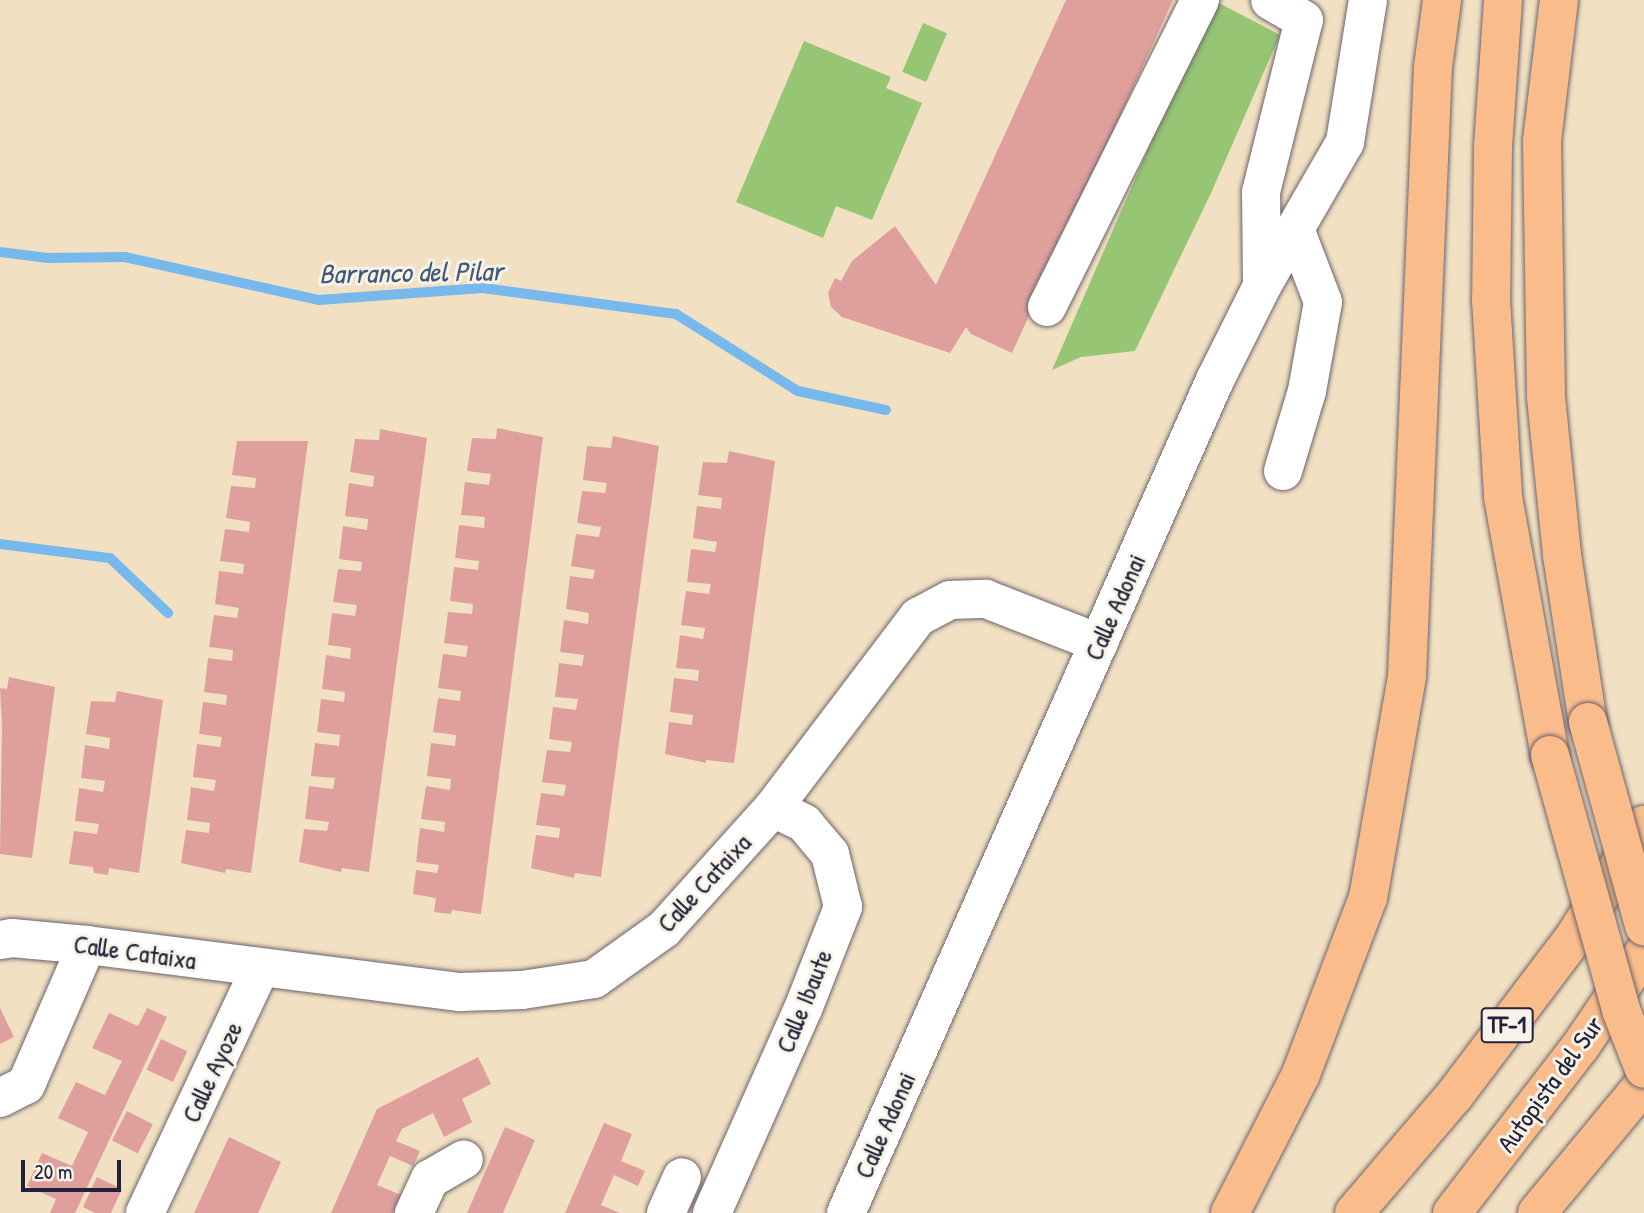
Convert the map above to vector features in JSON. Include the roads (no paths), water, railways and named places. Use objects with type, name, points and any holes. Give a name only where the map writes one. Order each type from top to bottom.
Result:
[{"type":"highway","points":[[1230,1213],[1301,1074],[1368,898],[1403,703],[1407,677],[1433,67],[1442,0]]},
{"type":"highway","points":[[1503,0],[1493,146],[1491,299],[1503,497],[1550,755],[1613,984],[1644,1069]]},
{"type":"highway","points":[[1559,0],[1542,142],[1546,397],[1562,555],[1588,722],[1644,926]]},
{"type":"highway","name":"TF-1","points":[[1354,1213],[1454,1096],[1575,936],[1644,825]]},
{"type":"highway","name":"Autopista del Sur","points":[[1452,1213],[1580,1047],[1644,953]]},
{"type":"highway","points":[[1537,1213],[1644,1084]]},
{"type":"highway","points":[[1609,1127],[1644,1092]]},
{"type":"street","points":[[1047,307],[1200,0]]},
{"type":"street","points":[[1262,286],[1261,192],[1304,20],[1270,0]]},
{"type":"street","name":"Calle Adonai","points":[[846,1213],[1215,380],[1262,286],[1345,142],[1368,0]]},
{"type":"street","points":[[1283,471],[1307,391],[1323,302],[1295,229]]},
{"type":"street","name":"Calle Cataixa","points":[[0,940],[12,938],[87,945],[260,969],[460,992],[522,990],[594,979],[664,929],[773,808],[918,617],[950,600],[985,599],[1099,643]]},
{"type":"street","name":"Calle Ibaute","points":[[712,1213],[803,1009],[842,907],[830,854],[804,823],[773,808]]},
{"type":"street","points":[[0,1098],[26,1085],[87,945]]},
{"type":"street","name":"Calle Ayoze","points":[[145,1213],[260,969]]},
{"type":"street","points":[[414,1213],[430,1179],[464,1159]]},
{"type":"street","points":[[666,1213],[682,1177]]},
{"type":"waterway","name":"Barranco del Pilar","points":[[0,252],[48,258],[125,257],[319,300],[483,288],[676,314],[798,391],[886,410]]},
{"type":"waterway","points":[[0,544],[110,558],[168,613]]}]
